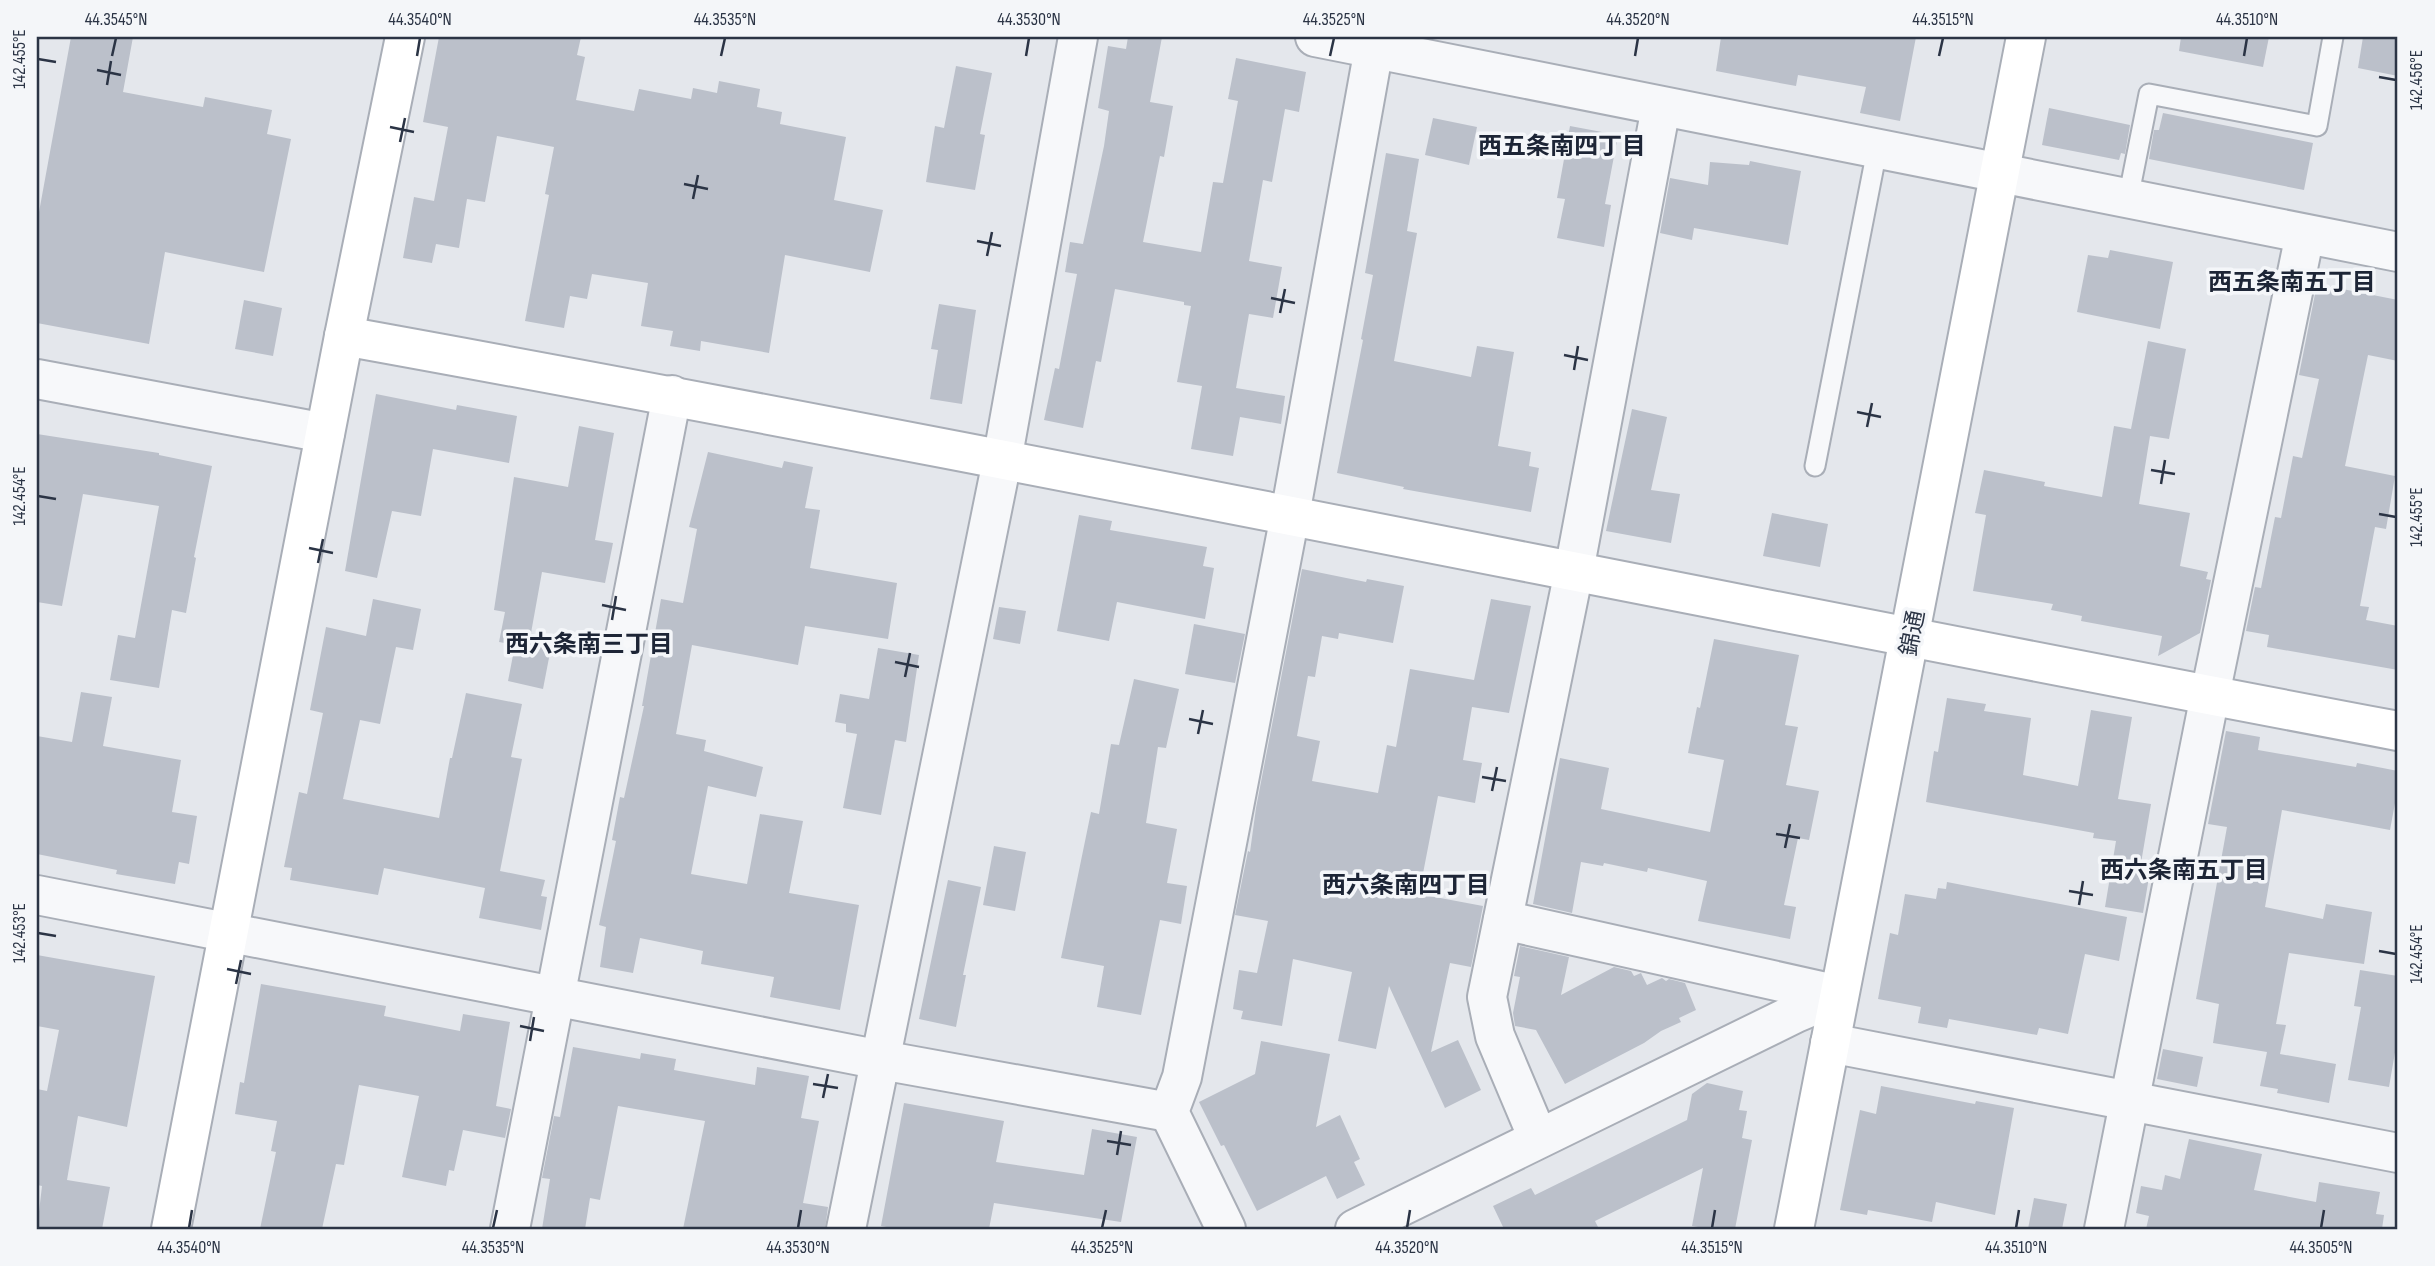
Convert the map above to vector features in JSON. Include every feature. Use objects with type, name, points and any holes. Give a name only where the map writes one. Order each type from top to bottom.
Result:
[{"type":"street","points":[[171,1229],[344,335],[405,37]]},
{"type":"street","points":[[846,1229],[1002,461],[1078,37]]},
{"type":"street","points":[[1315,37],[1375,42],[1661,107],[2398,252]]},
{"type":"street","name":"錦通","points":[[1794,1229],[2026,37]]},
{"type":"street","points":[[1226,1229],[1169,1112],[1182,1077],[1290,515],[1375,42]]},
{"type":"street","points":[[1538,1138],[1495,1036],[1487,997],[1574,570],[1661,107]]},
{"type":"street","points":[[2104,1229],[2305,234]]},
{"type":"street","points":[[344,335],[672,395],[2398,731]]},
{"type":"street","points":[[37,379],[325,433]]},
{"type":"street","points":[[510,1229],[672,395]]},
{"type":"street","points":[[37,895],[881,1060],[1169,1112]]},
{"type":"street","points":[[1503,920],[1839,995]]},
{"type":"street","points":[[1355,1229],[1796,1013],[1839,995]]},
{"type":"street","points":[[1829,1043],[2398,1153]]},
{"type":"lane","points":[[2128,200],[2149,94],[2317,126],[2333,37]]},
{"type":"lane","points":[[1815,466],[1877,150]]},
{"type":"building","points":[[71,37],[133,37],[123,92],[203,107],[205,97],[272,110],[267,134],[291,139],[264,272],[165,252],[149,344],[37,323],[37,223]]},
{"type":"building","points":[[439,37],[581,37],[577,55],[585,57],[576,100],[634,111],[639,89],[691,99],[693,88],[717,93],[719,81],[760,89],[757,107],[782,112],[780,124],[846,137],[834,200],[883,210],[870,272],[785,255],[769,353],[701,341],[700,351],[670,346],[673,331],[641,326],[648,283],[592,274],[587,299],[570,296],[564,328],[525,321],[549,195],[545,194],[554,147],[497,136],[485,202],[467,199],[459,248],[436,244],[432,263],[403,258],[414,197],[434,201],[448,127],[423,122]]},
{"type":"building","points":[[1128,37],[1162,37],[1150,102],[1173,106],[1164,157],[1160,156],[1143,242],[1201,252],[1213,182],[1223,183],[1238,101],[1228,99],[1236,58],[1306,72],[1299,112],[1285,109],[1272,182],[1263,180],[1249,261],[1282,267],[1273,318],[1249,314],[1236,388],[1285,396],[1281,424],[1240,417],[1233,456],[1191,449],[1202,386],[1177,382],[1191,306],[1184,305],[1184,302],[1115,289],[1101,362],[1096,361],[1083,428],[1044,420],[1055,368],[1059,369],[1077,274],[1065,272],[1070,242],[1083,244],[1104,146],[1109,111],[1098,108],[1108,46],[1126,49]]},
{"type":"building","points":[[1721,37],[1916,37],[1900,121],[1860,113],[1866,87],[1798,75],[1796,86],[1716,71]]},
{"type":"building","points":[[2181,37],[2269,37],[2263,67],[2179,51]]},
{"type":"building","points":[[2363,37],[2398,37],[2398,76],[2358,68]]},
{"type":"building","points":[[956,66],[992,73],[980,134],[985,135],[975,190],[926,182],[935,126],[944,128]]},
{"type":"building","points":[[2049,108],[2130,125],[2125,154],[2121,153],[2119,160],[2042,145]]},
{"type":"building","points":[[2163,113],[2313,143],[2304,190],[2149,159],[2154,130],[2159,130]]},
{"type":"building","points":[[1433,118],[1477,127],[1469,165],[1425,155]]},
{"type":"building","points":[[1570,126],[1618,135],[1605,204],[1611,205],[1604,247],[1557,238],[1565,199],[1557,198]]},
{"type":"building","points":[[1386,153],[1419,159],[1407,231],[1417,233],[1394,361],[1471,377],[1477,346],[1514,352],[1498,446],[1531,452],[1529,466],[1539,468],[1531,512],[1403,489],[1404,487],[1337,473],[1373,275],[1365,273]]},
{"type":"building","points":[[1750,161],[1801,171],[1788,245],[1694,228],[1692,240],[1660,233],[1670,178],[1708,185],[1710,162],[1749,165]]},
{"type":"building","points":[[2110,250],[2173,262],[2160,329],[2077,312],[2088,255],[2108,258]]},
{"type":"building","points":[[2317,284],[2398,300],[2398,361],[2368,355],[2345,466],[2395,476],[2386,529],[2375,527],[2360,606],[2369,607],[2366,620],[2398,626],[2398,670],[2267,647],[2269,635],[2246,631],[2255,587],[2261,588],[2275,517],[2281,518],[2293,456],[2302,458],[2319,379],[2299,375]]},
{"type":"building","points":[[244,300],[282,308],[273,356],[235,349]]},
{"type":"building","points":[[939,304],[976,310],[962,404],[930,399],[938,350],[931,349]]},
{"type":"building","points":[[2148,341],[2186,349],[2169,439],[2150,436],[2139,504],[2190,513],[2180,566],[2208,572],[2206,579],[2211,580],[2200,633],[2158,656],[2162,636],[2081,621],[2082,616],[2051,610],[2053,604],[1973,591],[1986,515],[1975,513],[1984,470],[2045,482],[2044,486],[2102,497],[2114,426],[2131,429]]},
{"type":"building","points":[[376,394],[456,410],[457,405],[517,416],[509,463],[433,449],[421,516],[392,511],[377,578],[345,571]]},
{"type":"building","points":[[1632,409],[1667,417],[1651,490],[1680,494],[1671,543],[1606,531]]},
{"type":"building","points":[[579,426],[614,433],[595,540],[613,543],[605,583],[542,572],[531,633],[553,637],[543,689],[508,681],[515,645],[499,642],[505,612],[494,610],[514,477],[568,487]]},
{"type":"building","points":[[37,434],[159,453],[212,466],[186,613],[172,610],[159,688],[110,680],[118,635],[135,638],[159,506],[83,494],[62,606],[37,602]]},
{"type":"building","points":[[708,452],[782,468],[784,461],[813,467],[805,508],[820,510],[810,568],[897,583],[888,639],[805,626],[798,665],[692,645],[676,734],[706,740],[704,751],[763,767],[756,797],[708,786],[691,874],[747,884],[760,814],[803,821],[789,893],[859,905],[840,1010],[770,997],[774,977],[701,964],[703,951],[640,938],[633,973],[600,967],[606,927],[599,925],[616,841],[612,840],[620,797],[624,798],[644,706],[661,599],[683,603],[697,529],[689,527]]},
{"type":"building","points":[[1772,513],[1828,524],[1820,567],[1763,556]]},
{"type":"building","points":[[1079,515],[1112,521],[1110,530],[1207,547],[1203,566],[1214,568],[1205,619],[1117,602],[1109,641],[1057,631]]},
{"type":"building","points":[[1302,569],[1366,582],[1367,579],[1404,586],[1393,643],[1339,633],[1338,639],[1322,636],[1315,677],[1308,676],[1297,736],[1320,741],[1312,781],[1378,793],[1387,745],[1396,747],[1410,669],[1474,680],[1491,599],[1531,606],[1509,713],[1472,707],[1463,760],[1482,763],[1475,803],[1438,796],[1419,894],[1483,906],[1471,967],[1450,963],[1431,1052],[1458,1040],[1481,1090],[1445,1108],[1389,986],[1376,1049],[1338,1041],[1352,972],[1293,959],[1282,1026],[1241,1019],[1243,1011],[1233,1009],[1239,970],[1257,973],[1268,921],[1235,915],[1248,851],[1250,852]]},
{"type":"building","points":[[373,599],[421,609],[413,650],[396,647],[380,724],[360,720],[343,799],[439,818],[466,693],[522,704],[511,757],[522,759],[500,871],[545,880],[541,896],[547,897],[541,930],[479,918],[485,888],[384,868],[378,895],[290,880],[292,868],[284,867],[299,792],[307,794],[323,713],[310,710],[326,627],[366,636]]},
{"type":"building","points":[[999,607],[1026,611],[1020,644],[993,639]]},
{"type":"building","points":[[1194,624],[1245,634],[1235,683],[1185,674]]},
{"type":"building","points":[[1714,639],[1799,655],[1785,725],[1798,727],[1786,785],[1819,791],[1809,840],[1798,838],[1784,905],[1796,907],[1790,939],[1698,921],[1707,881],[1648,868],[1647,872],[1604,863],[1603,866],[1581,862],[1572,913],[1533,904],[1560,758],[1609,768],[1601,809],[1710,832],[1724,760],[1688,753]]},
{"type":"building","points":[[878,648],[919,655],[906,742],[895,740],[881,815],[843,808],[857,734],[846,732],[846,724],[835,722],[840,694],[869,699]]},
{"type":"building","points":[[1134,679],[1179,689],[1166,748],[1158,747],[1146,823],[1177,829],[1167,883],[1187,886],[1181,924],[1160,920],[1141,1015],[1097,1007],[1104,966],[1061,958],[1091,812],[1099,814],[1111,744],[1119,745]]},
{"type":"building","points":[[81,692],[112,697],[103,746],[181,760],[172,812],[197,816],[189,864],[179,862],[175,884],[116,874],[117,870],[37,854],[37,736],[72,742]]},
{"type":"building","points":[[1947,698],[1986,704],[1984,711],[2031,718],[2023,775],[2078,786],[2091,710],[2132,717],[2118,799],[2151,804],[2141,863],[2151,865],[2143,913],[2105,907],[2116,841],[2093,838],[2094,833],[1926,802],[1934,751],[1938,752]]},
{"type":"building","points":[[2226,731],[2260,737],[2258,750],[2356,767],[2357,763],[2398,771],[2398,787],[2390,830],[2282,810],[2265,907],[2323,919],[2326,904],[2372,912],[2364,964],[2289,953],[2276,1024],[2286,1025],[2280,1054],[2336,1064],[2329,1103],[2277,1093],[2278,1089],[2260,1086],[2267,1052],[2213,1043],[2219,1004],[2196,999],[2227,827],[2208,824]]},
{"type":"building","points":[[994,846],[1026,852],[1015,911],[983,905]]},
{"type":"building","points":[[948,880],[981,887],[963,975],[966,975],[956,1027],[919,1019]]},
{"type":"building","points":[[1947,882],[2127,917],[2119,961],[2085,954],[2068,1034],[2039,1028],[2037,1035],[1949,1019],[1947,1028],[1918,1023],[1921,1007],[1878,999],[1890,933],[1898,935],[1905,894],[1936,899],[1938,888],[1946,889]]},
{"type":"building","points":[[1520,946],[1569,957],[1561,995],[1614,967],[1631,971],[1634,976],[1641,973],[1647,985],[1662,978],[1685,983],[1696,1010],[1679,1018],[1681,1022],[1644,1043],[1565,1084],[1536,1030],[1515,1026],[1513,1013],[1520,977],[1514,976]]},
{"type":"building","points":[[37,955],[155,976],[127,1127],[78,1116],[67,1180],[110,1187],[102,1229],[37,1229],[42,1186],[37,1185],[37,1089],[47,1091],[59,1030],[37,1026]]},
{"type":"building","points":[[2360,970],[2398,976],[2398,1035],[2389,1087],[2348,1080],[2361,1007],[2354,1006]]},
{"type":"building","points":[[261,984],[386,1006],[384,1016],[460,1031],[463,1014],[510,1022],[496,1106],[511,1109],[505,1138],[463,1130],[454,1171],[449,1170],[446,1186],[402,1177],[419,1096],[359,1085],[344,1165],[336,1164],[322,1229],[260,1229],[276,1152],[271,1151],[277,1121],[235,1114],[240,1082],[244,1083]]},
{"type":"building","points":[[1261,1041],[1330,1054],[1316,1127],[1340,1115],[1360,1159],[1354,1162],[1365,1185],[1337,1199],[1326,1176],[1257,1211],[1199,1102],[1255,1074]]},
{"type":"building","points":[[573,1047],[640,1059],[641,1053],[676,1059],[674,1070],[755,1085],[757,1067],[809,1076],[801,1118],[819,1121],[803,1203],[828,1207],[825,1229],[683,1229],[705,1121],[618,1106],[600,1200],[590,1198],[585,1229],[542,1229],[550,1179],[542,1178],[554,1116],[560,1117]]},
{"type":"building","points":[[2163,1049],[2203,1057],[2197,1087],[2157,1079]]},
{"type":"building","points":[[1707,1083],[1743,1091],[1739,1110],[1747,1111],[1742,1138],[1752,1140],[1735,1229],[1692,1226],[1703,1168],[1595,1221],[1599,1229],[1504,1229],[1493,1206],[1531,1188],[1535,1195],[1687,1120],[1692,1094]]},
{"type":"building","points":[[1881,1086],[1975,1104],[1976,1101],[2014,1108],[1995,1215],[1936,1202],[1932,1222],[1868,1210],[1867,1215],[1840,1210],[1860,1110],[1876,1114]]},
{"type":"building","points":[[904,1103],[1004,1121],[996,1162],[1084,1175],[1092,1129],[1137,1137],[1121,1222],[994,1203],[989,1229],[898,1229],[881,1226]]},
{"type":"building","points":[[2189,1139],[2262,1154],[2254,1190],[2316,1202],[2319,1182],[2380,1192],[2376,1214],[2384,1215],[2382,1229],[2146,1229],[2149,1216],[2136,1213],[2141,1186],[2162,1190],[2165,1175],[2180,1179]]},
{"type":"building","points":[[2034,1198],[2067,1204],[2062,1229],[2028,1229]]},
{"type":"district","name":"西五条南四丁目","points":[[1562,146]]},
{"type":"district","name":"西五条南五丁目","points":[[2292,282]]},
{"type":"district","name":"西六条南三丁目","points":[[589,644]]},
{"type":"district","name":"西六条南五丁目","points":[[2184,870]]},
{"type":"district","name":"西六条南四丁目","points":[[1406,885]]}]
